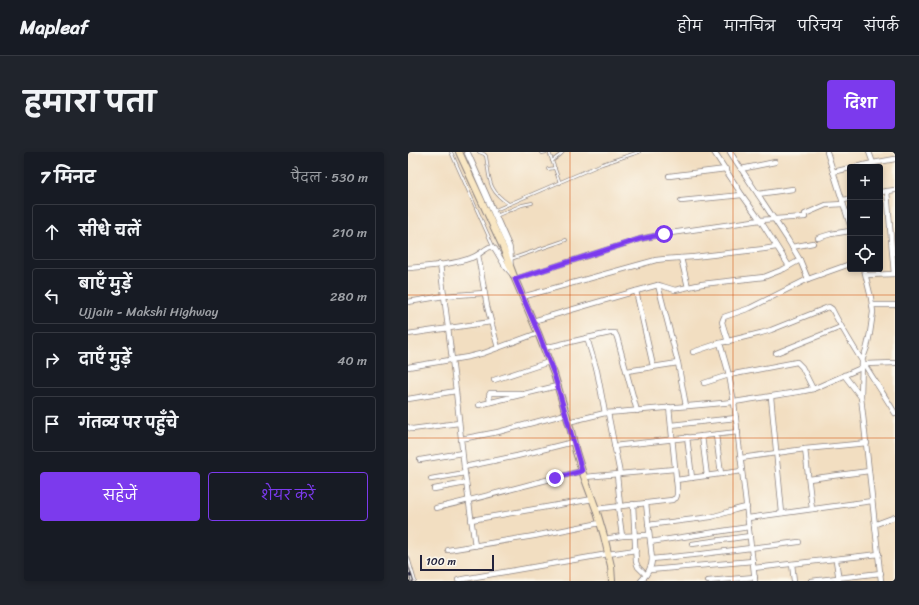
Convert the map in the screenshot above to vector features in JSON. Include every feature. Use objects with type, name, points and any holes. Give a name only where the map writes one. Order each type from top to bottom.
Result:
[{"type":"main road","points":[[459,152],[510,263],[514,277],[538,332],[549,362],[583,474],[593,499],[605,539],[611,566],[612,581]]},
{"type":"street","points":[[467,152],[509,247],[510,263]]},
{"type":"street","points":[[714,152],[789,266]]},
{"type":"street","points":[[730,152],[800,260],[808,279]]},
{"type":"street","points":[[826,152],[847,215]]},
{"type":"street","points":[[869,152],[873,163]]},
{"type":"street","points":[[868,164],[895,159]]},
{"type":"street","points":[[741,169],[775,162]]},
{"type":"street","points":[[669,176],[726,169]]},
{"type":"street","points":[[833,172],[847,169]]},
{"type":"street","points":[[758,194],[793,189]]},
{"type":"street","points":[[883,192],[895,190]]},
{"type":"street","points":[[866,275],[894,274],[893,220],[887,191]]},
{"type":"street","points":[[681,200],[742,195]]},
{"type":"street","points":[[408,268],[468,259],[478,255],[488,247],[493,247],[504,266],[514,277],[640,239],[670,233],[805,215],[826,205],[848,200]]},
{"type":"street","points":[[818,238],[847,231]]},
{"type":"street","points":[[792,247],[813,243]]},
{"type":"street","points":[[522,297],[656,260],[764,249],[776,246]]},
{"type":"street","points":[[478,255],[484,292],[498,348]]},
{"type":"street","points":[[681,258],[688,287]]},
{"type":"street","points":[[533,321],[658,286],[675,290],[702,284],[764,277],[800,260]]},
{"type":"street","points":[[440,264],[464,470],[475,546]]},
{"type":"street","points":[[728,342],[722,322],[724,317],[750,308],[808,279],[847,265]]},
{"type":"street","points":[[865,272],[873,305],[870,333],[861,368],[861,397],[881,581]]},
{"type":"street","points":[[658,286],[678,363],[686,406]]},
{"type":"street","points":[[636,291],[653,366]]},
{"type":"street","points":[[408,302],[444,296],[484,292]]},
{"type":"street","points":[[873,305],[895,306]]},
{"type":"street","points":[[693,352],[761,334],[828,307],[832,309],[841,327],[894,411]]},
{"type":"street","points":[[408,334],[491,322]]},
{"type":"street","points":[[776,353],[841,327]]},
{"type":"street","points":[[408,368],[476,355],[538,332]]},
{"type":"street","points":[[544,348],[615,333],[637,410]]},
{"type":"street","points":[[587,338],[597,371],[614,446],[618,474],[622,536]]},
{"type":"street","points":[[708,581],[755,579],[734,402],[729,375],[720,344]]},
{"type":"street","points":[[494,380],[549,362]]},
{"type":"street","points":[[704,383],[729,375],[797,362],[802,366],[813,389]]},
{"type":"street","points":[[863,362],[895,362]]},
{"type":"street","points":[[627,371],[678,363]]},
{"type":"street","points":[[568,422],[606,413],[734,402],[771,397],[813,389],[861,368]]},
{"type":"street","points":[[844,376],[861,397]]},
{"type":"street","points":[[478,405],[557,386]]},
{"type":"street","points":[[408,398],[456,391]]},
{"type":"street","points":[[490,402],[490,393],[526,393]]},
{"type":"street","points":[[771,397],[782,513]]},
{"type":"street","points":[[596,509],[672,500],[676,498],[676,480],[669,407]]},
{"type":"street","points":[[461,439],[498,432],[566,414]]},
{"type":"street","points":[[671,425],[736,418]]},
{"type":"street","points":[[408,427],[412,429],[459,423]]},
{"type":"street","points":[[614,446],[738,432]]},
{"type":"street","points":[[716,434],[721,474]]},
{"type":"street","points":[[702,436],[708,476]]},
{"type":"street","points":[[687,438],[692,478]]},
{"type":"street","points":[[430,479],[573,442]]},
{"type":"street","points":[[741,458],[805,449],[867,443]]},
{"type":"street","points":[[805,449],[812,509]]},
{"type":"street","points":[[420,460],[462,453]]},
{"type":"street","points":[[436,508],[469,501],[521,486],[583,474],[618,474],[675,469]]},
{"type":"street","points":[[809,479],[869,471]]},
{"type":"street","points":[[676,480],[742,472]]},
{"type":"street","points":[[434,489],[466,482]]},
{"type":"street","points":[[471,520],[593,499]]},
{"type":"street","points":[[748,518],[872,501]]},
{"type":"street","points":[[641,581],[652,565],[646,503]]},
{"type":"street","points":[[633,504],[636,562],[638,567],[646,575]]},
{"type":"street","points":[[648,525],[711,517],[747,507]]},
{"type":"street","points":[[876,524],[895,517]]},
{"type":"street","points":[[448,550],[562,531],[600,523]]},
{"type":"street","points":[[650,542],[749,527]]},
{"type":"street","points":[[605,539],[622,536],[649,535]]},
{"type":"street","points":[[692,544],[750,536]]},
{"type":"street","points":[[652,559],[799,542]]},
{"type":"street","points":[[458,580],[636,550]]},
{"type":"street","points":[[754,568],[879,554]]},
{"type":"street","points":[[836,560],[839,580]]},
{"type":"street","points":[[650,570],[753,561]]},
{"type":"street","points":[[792,564],[794,581]]},
{"type":"street","points":[[811,581],[857,578],[881,573]]},
{"type":"lane","points":[[451,152],[493,247]]},
{"type":"lane","points":[[479,152],[486,156],[491,185],[494,191],[501,199],[509,204]]},
{"type":"lane","points":[[542,153],[548,152],[560,183]]},
{"type":"lane","points":[[552,160],[563,152]]},
{"type":"lane","points":[[494,214],[509,204],[602,164],[639,152]]},
{"type":"lane","points":[[548,169],[555,168]]},
{"type":"lane","points":[[494,214],[532,203]]},
{"type":"lane","points":[[510,263],[566,240]]},
{"type":"lane","points":[[408,557],[415,581]]},
{"type":"railway","points":[[408,569],[412,581]]},
{"type":"route","points":[[555,478],[582,471],[554,374],[515,279],[640,239],[664,234]]}]
